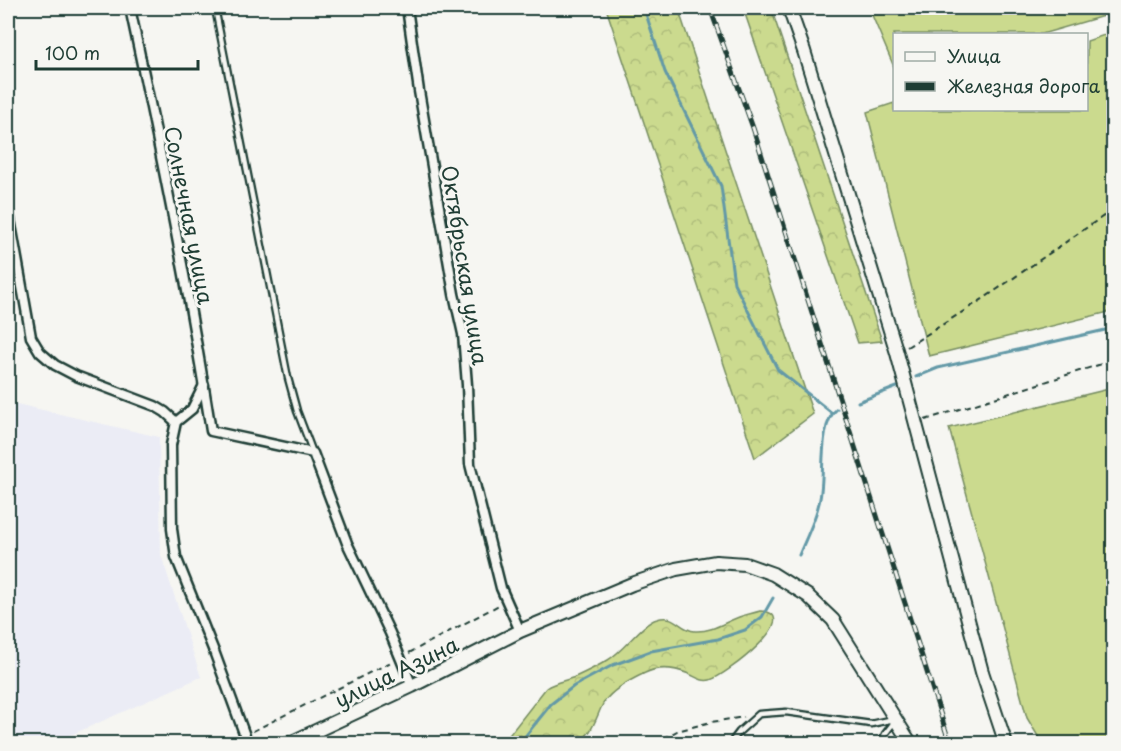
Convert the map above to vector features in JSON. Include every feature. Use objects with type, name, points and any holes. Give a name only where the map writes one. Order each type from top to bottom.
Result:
[{"type":"street","name":"Солнечная улица","points":[[130,8],[177,242],[211,431],[313,453]]},
{"type":"street","name":"Октябрьская улица","points":[[407,8],[419,91],[463,334],[470,464],[501,588],[520,631]]},
{"type":"street","points":[[789,8],[897,354],[982,672],[1006,744]]},
{"type":"street","points":[[8,208],[31,337],[40,351],[54,365],[76,376],[155,406],[176,422]]},
{"type":"street","points":[[204,384],[192,409],[176,422],[171,445],[172,529],[176,556],[247,740]]},
{"type":"street","points":[[313,453],[347,543],[412,686]]},
{"type":"street","name":"улица Азина","points":[[288,744],[412,686],[520,631],[632,584],[676,569],[716,562],[745,564],[773,574],[808,597],[833,620],[912,744]]},
{"type":"lane","points":[[215,8],[288,378],[297,411],[313,453]]},
{"type":"lane","points":[[730,744],[738,732],[759,714],[786,712],[871,724],[896,719]]},
{"type":"lane","points":[[881,744],[896,719]]},
{"type":"path","points":[[897,354],[986,297],[1105,215],[1113,212]]},
{"type":"path","points":[[916,423],[1113,360]]},
{"type":"path","points":[[215,744],[247,740],[507,601]]},
{"type":"path","points":[[654,744],[677,731],[711,722],[759,714]]},
{"type":"shaded area","points":[[8,402],[159,437],[161,555],[201,677],[53,743],[8,743]]},
{"type":"green space","points":[[606,8],[678,8],[813,414],[755,458]]},
{"type":"green space","points":[[743,8],[771,8],[882,341],[858,343]]},
{"type":"green space","points":[[869,8],[1113,8],[1114,13],[1045,33],[893,33],[893,65]]},
{"type":"green space","points":[[1113,32],[1113,311],[929,356],[867,112],[893,103],[893,111],[1088,111],[1088,41]]},
{"type":"green space","points":[[1113,388],[1113,743],[1042,743],[1027,718],[949,428]]},
{"type":"green space","points":[[760,611],[772,614],[774,622],[769,633],[745,657],[718,676],[704,680],[672,669],[650,671],[612,693],[604,702],[590,731],[576,743],[503,743],[546,688],[575,677],[608,660],[651,622],[669,618],[690,630],[702,631]]},
{"type":"waterway","points":[[644,8],[665,72],[721,186],[734,283],[778,370],[832,413]]},
{"type":"waterway","points":[[916,377],[938,368],[1114,328]]},
{"type":"waterway","points":[[858,402],[897,387]]},
{"type":"waterway","points":[[799,555],[817,510],[821,493],[824,439],[831,416],[837,409]]},
{"type":"waterway","points":[[519,744],[551,704],[574,686],[613,665],[651,651],[718,639],[745,630],[762,617],[773,598]]},
{"type":"railway","points":[[710,8],[753,128],[950,744]]}]
